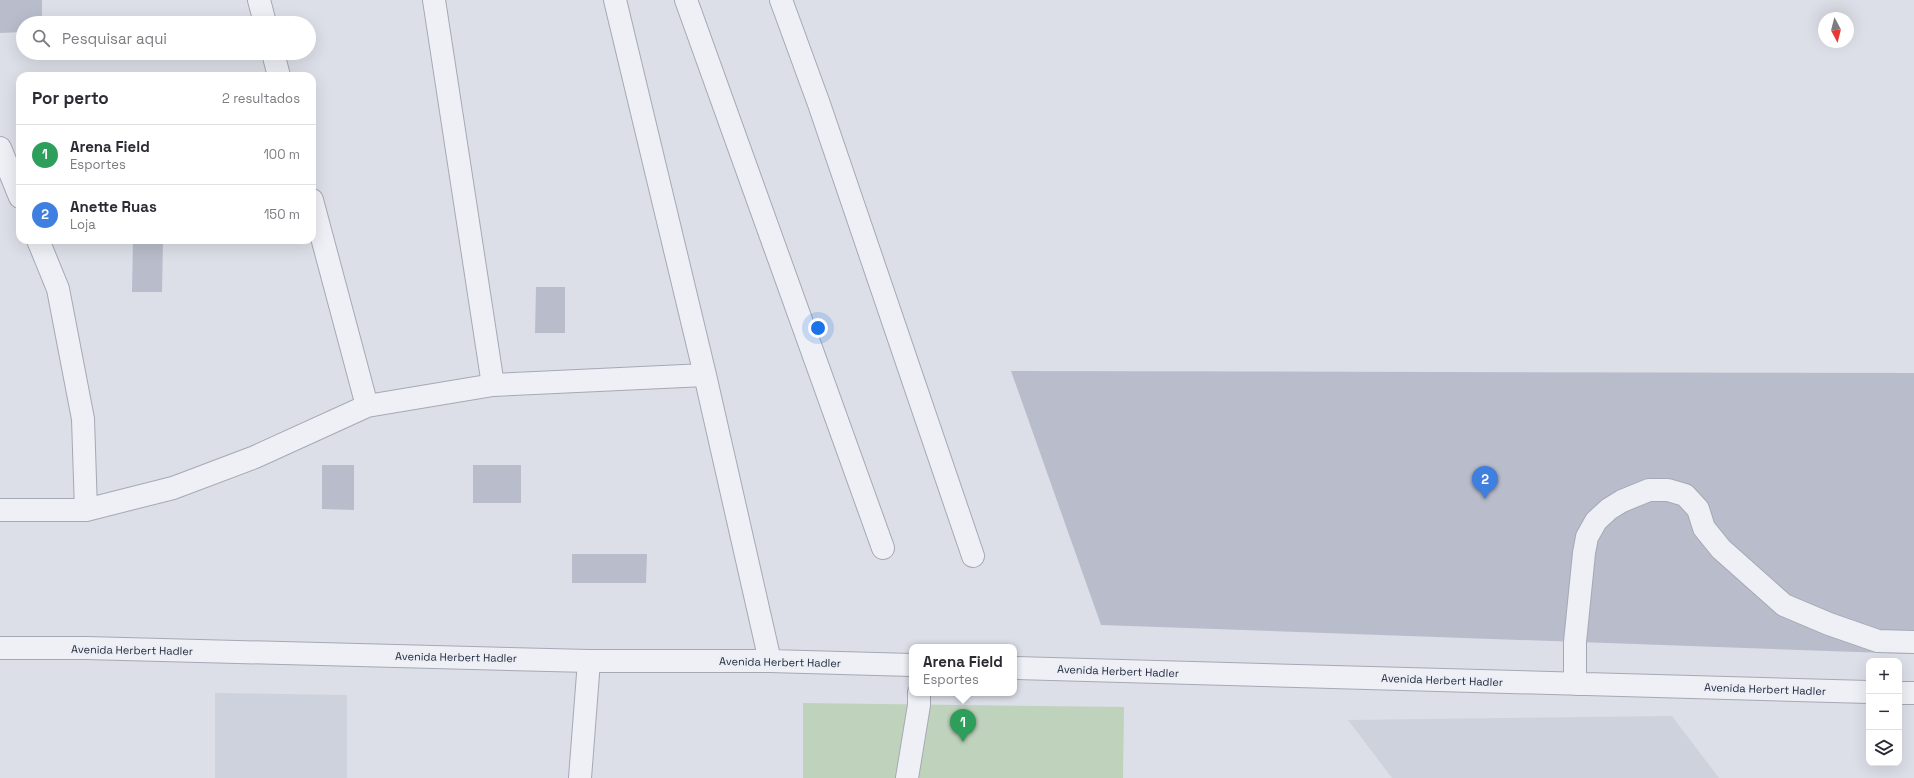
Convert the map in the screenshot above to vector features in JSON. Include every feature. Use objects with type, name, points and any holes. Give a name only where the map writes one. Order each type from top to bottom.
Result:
[{"type":"street","points":[[259,0],[263,16]]},
{"type":"street","points":[[434,0],[493,385]]},
{"type":"street","points":[[615,0],[705,375],[770,661]]},
{"type":"street","points":[[686,0],[883,548]]},
{"type":"street","points":[[781,0],[819,104],[973,556]]},
{"type":"street","points":[[275,60],[278,72]]},
{"type":"street","points":[[0,148],[16,187]]},
{"type":"street","points":[[316,215],[367,406]]},
{"type":"street","points":[[40,244],[58,289],[83,419],[86,510]]},
{"type":"street","points":[[0,510],[86,510],[180,485],[255,457],[367,406],[493,385],[705,375]]},
{"type":"street","points":[[1575,684],[1575,642],[1587,537],[1596,521],[1609,509],[1622,501],[1648,490],[1668,490],[1685,495],[1698,509],[1704,528],[1721,549],[1784,605],[1829,624],[1878,640],[1914,642]]},
{"type":"street","name":"Avenida Herbert Hadler","points":[[0,648],[118,649],[589,661],[770,661],[909,665]]},
{"type":"street","points":[[580,778],[589,661]]},
{"type":"street","name":"Avenida Herbert Hadler","points":[[1017,668],[1866,692]]},
{"type":"street","points":[[1902,693],[1914,694]]},
{"type":"street","points":[[907,778],[919,705],[919,696]]},
{"type":"shaded area","points":[[215,693],[347,695],[347,778],[215,778]]},
{"type":"shaded area","points":[[1672,716],[1719,778],[1392,778],[1348,720]]},
{"type":"green space","points":[[803,703],[1124,707],[1123,778],[803,778]]},
{"type":"building","points":[[0,0],[42,0],[42,16],[16,16],[16,32],[0,33]]},
{"type":"building","points":[[133,244],[163,244],[162,292],[132,292]]},
{"type":"building","points":[[536,287],[565,287],[565,333],[535,333]]},
{"type":"building","points":[[1011,371],[1914,373],[1914,654],[1101,625]]},
{"type":"building","points":[[322,465],[354,465],[354,510],[322,509]]},
{"type":"building","points":[[473,465],[521,465],[521,503],[473,503]]},
{"type":"building","points":[[572,554],[647,554],[646,583],[572,583]]},
{"type":"place","name":"Anette Ruas","points":[[1485,499]]},
{"type":"place","name":"Arena Field","points":[[963,742]]}]
